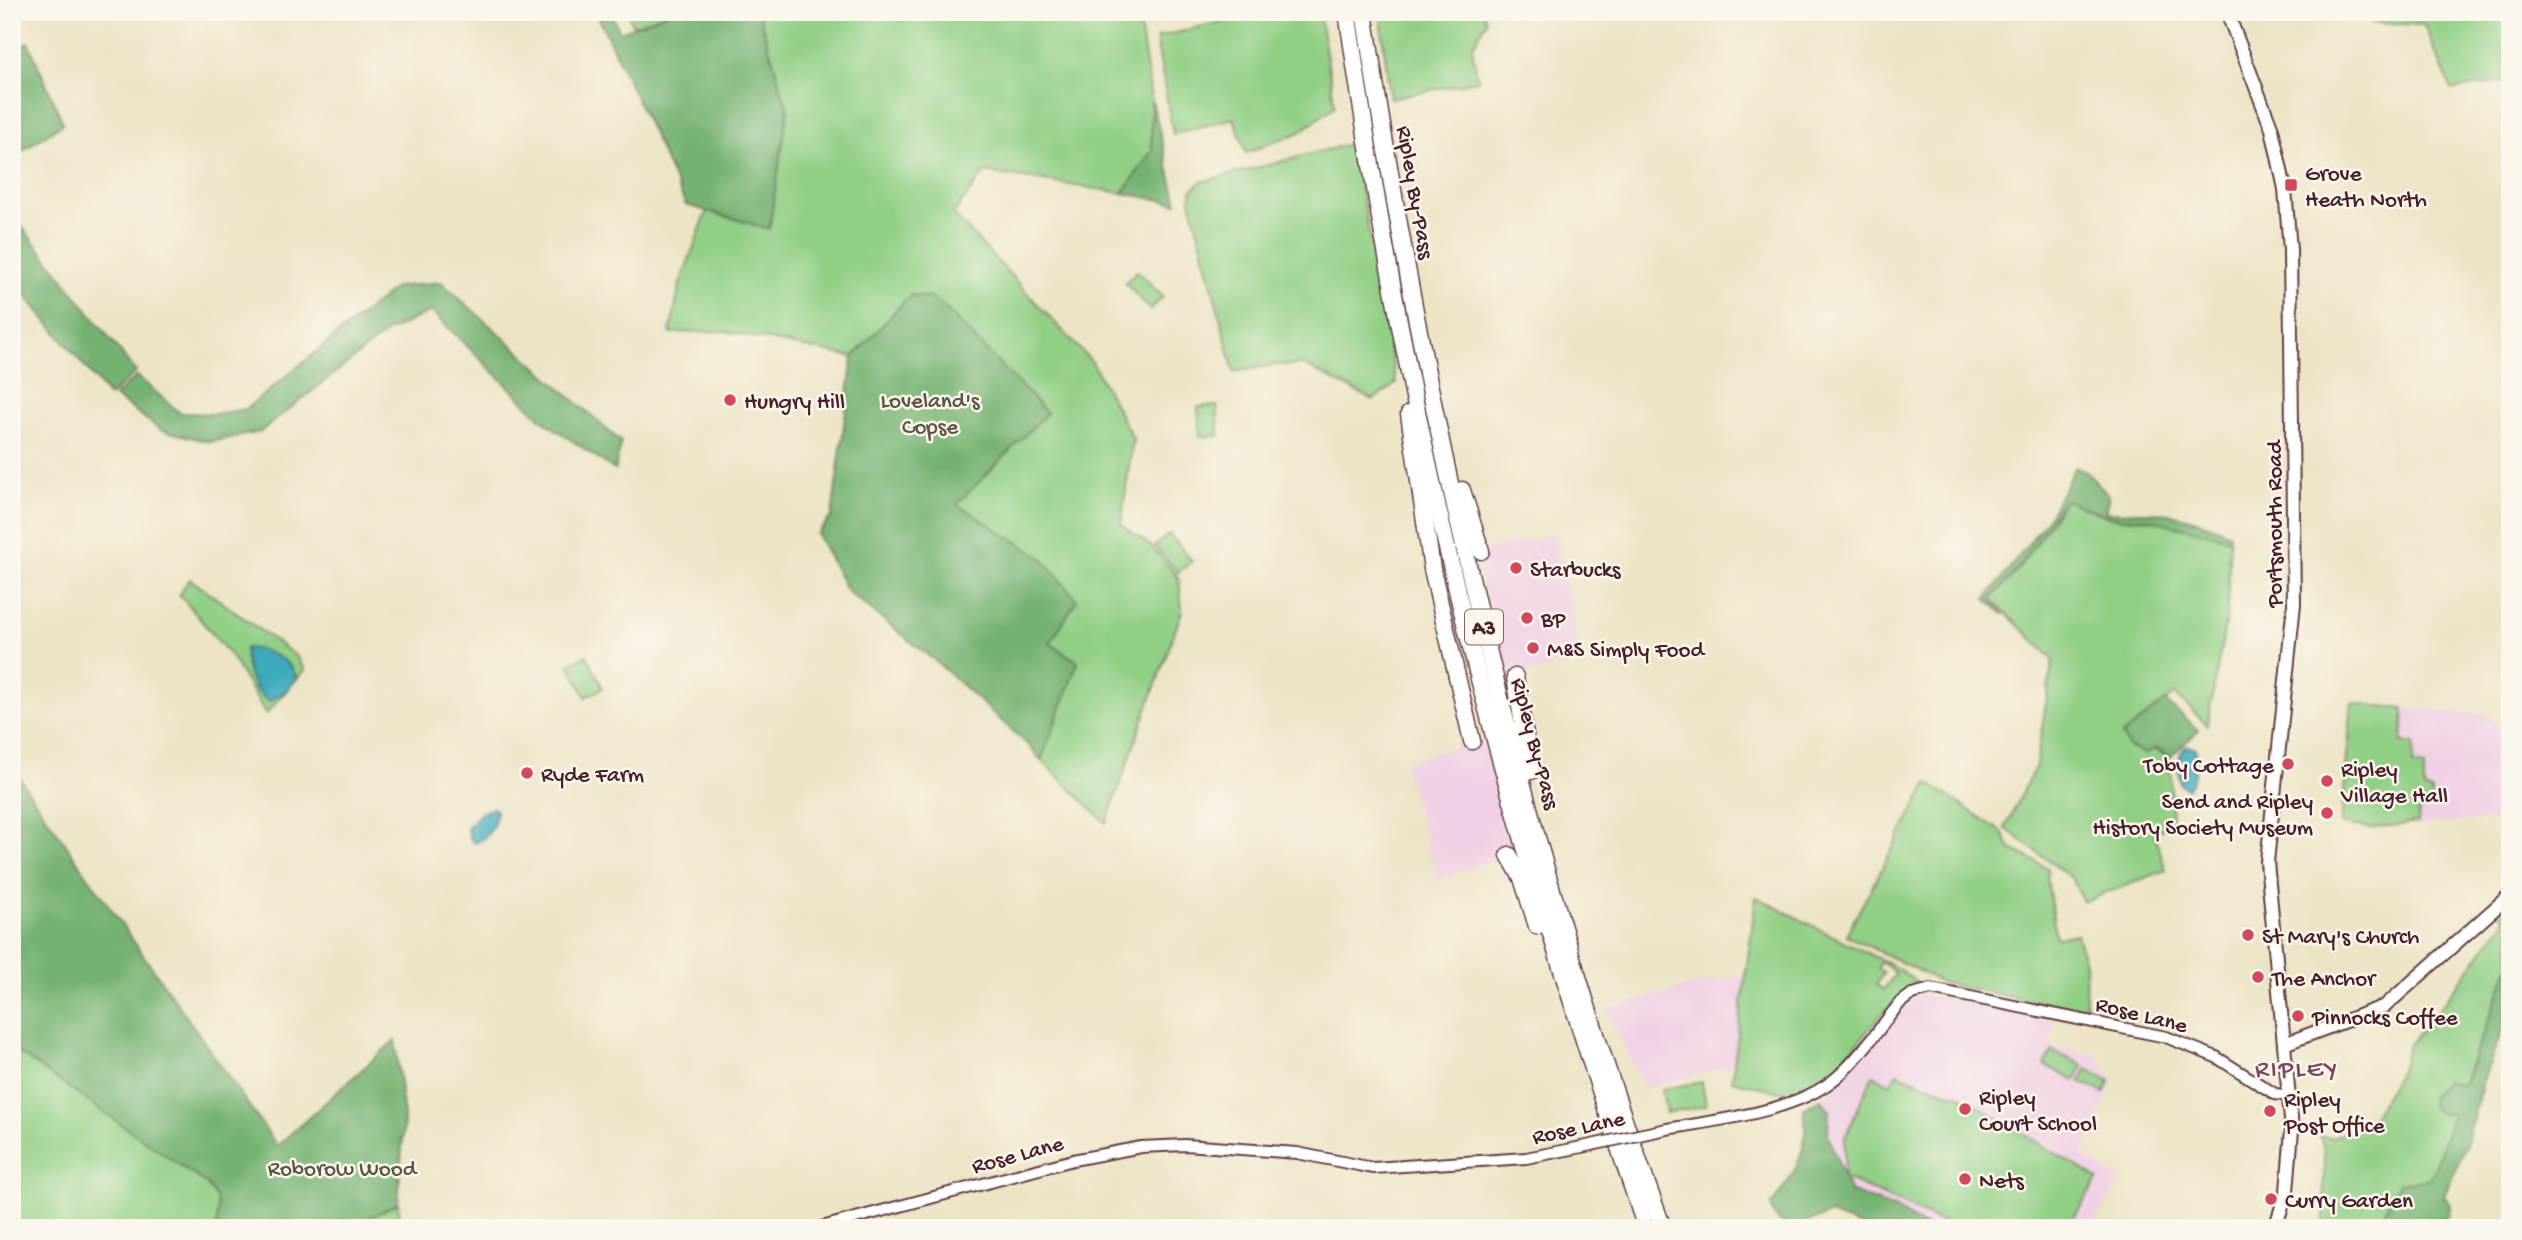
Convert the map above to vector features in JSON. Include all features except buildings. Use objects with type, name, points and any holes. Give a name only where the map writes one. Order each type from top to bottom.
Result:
[{"type":"highway","name":"Ripley By-Pass","points":[[1347,12],[1390,271],[1440,515],[1476,667],[1588,1059],[1646,1228]]},
{"type":"highway","name":"Ripley By-Pass","points":[[1364,12],[1407,270],[1456,509],[1492,660],[1568,938],[1663,1228]]},
{"type":"highway","points":[[1407,270],[1467,508],[1481,551]]},
{"type":"highway","points":[[1390,271],[1432,569],[1472,741]]},
{"type":"highway","points":[[1515,677],[1530,766],[1568,938]]},
{"type":"highway","points":[[1509,855],[1522,878],[1555,980],[1588,1059]]},
{"type":"main road","name":"Portsmouth Road","points":[[2227,12],[2273,129],[2284,189],[2290,250],[2294,604],[2291,661],[2267,854],[2291,1096],[2291,1168],[2275,1228]]},
{"type":"main road","points":[[2284,1044],[2385,1006],[2510,895]]},
{"type":"street","name":"Rose Lane","points":[[818,1228],[1073,1160],[1141,1147],[1197,1145],[1297,1153],[1373,1168],[1526,1158],[1787,1104],[1816,1092],[1844,1070],[1900,1003],[1912,994],[1931,989],[2166,1037],[2216,1058],[2275,1094],[2291,1096]]},
{"type":"shaded area","points":[[1555,534],[1582,659],[1503,680],[1474,552]]},
{"type":"shaded area","points":[[2352,703],[2486,715],[2509,739],[2491,757],[2504,800],[2503,819],[2371,828],[2341,824]]},
{"type":"shaded area","points":[[1486,737],[1519,851],[1437,880],[1404,763]]},
{"type":"shaded area","points":[[2510,761],[2510,802],[2499,771]]},
{"type":"shaded area","points":[[1744,976],[1734,1065],[1645,1088],[1606,1009],[1713,980]]},
{"type":"shaded area","name":"Ripley Court School","points":[[1921,993],[2056,1021],[2049,1044],[2095,1055],[2114,1079],[2082,1156],[2121,1179],[2091,1228],[1923,1228],[1849,1191],[1840,1183],[1828,1135],[1829,1111],[1822,1099],[1833,1093],[1839,1081],[1890,1014]]},
{"type":"green space","points":[[596,12],[610,12],[620,32],[670,12],[758,12],[788,110],[769,229],[686,205]]},
{"type":"green space","points":[[627,12],[670,12],[633,26]]},
{"type":"green space","points":[[758,12],[1138,12],[1151,97],[1152,151],[1123,193],[985,172],[953,214],[1092,362],[1133,439],[1121,524],[1152,547],[1179,579],[1182,611],[1106,823],[1041,760],[1078,662],[1050,644],[956,504],[1046,412],[910,295],[853,357],[724,331],[670,333],[680,284],[707,211],[769,229],[788,110]]},
{"type":"green space","points":[[1259,12],[1319,12],[1335,106],[1300,132],[1246,153],[1234,118],[1173,134],[1156,38]]},
{"type":"green space","points":[[1380,12],[1484,12],[1486,22],[1472,48],[1478,81],[1390,98]]},
{"type":"green space","points":[[2364,12],[2510,12],[2510,80],[2452,90],[2424,25],[2372,23]]},
{"type":"green space","points":[[28,42],[63,123],[12,158],[12,53]]},
{"type":"green space","points":[[1151,97],[1177,203],[1123,193],[1152,151]]},
{"type":"green space","points":[[1353,143],[1396,384],[1373,400],[1304,365],[1272,365],[1234,372],[1190,199],[1192,190],[1201,182]]},
{"type":"green space","points":[[12,214],[136,372],[109,396],[12,279]]},
{"type":"green space","points":[[1137,271],[1163,297],[1150,309],[1125,283]]},
{"type":"green space","points":[[441,282],[621,442],[615,470],[545,422],[431,311],[387,332],[260,432],[210,442],[161,430],[114,396],[137,376],[180,413],[214,414],[246,409],[396,287]]},
{"type":"green space","name":"Loveland's Copse","points":[[910,295],[929,297],[945,308],[1047,413],[957,504],[1042,558],[1077,600],[1050,643],[1078,662],[1041,760],[939,664],[847,591],[817,534],[832,516],[853,357]]},
{"type":"green space","points":[[1217,406],[1219,436],[1200,437],[1198,407]]},
{"type":"green space","points":[[2075,467],[2088,473],[2109,495],[2105,512],[2155,512],[2177,516],[2230,534],[2230,539],[2144,518],[2123,519],[2104,515],[2065,500],[2019,568],[1991,599],[2004,615],[1986,599],[2049,517]]},
{"type":"green space","points":[[2065,500],[2104,515],[2123,519],[2144,518],[2230,539],[2227,615],[2207,725],[2175,694],[2122,735],[2170,757],[2172,825],[2154,832],[2166,870],[2083,902],[2073,879],[2005,828],[2036,765],[2053,659],[1991,599],[2019,568]]},
{"type":"green space","points":[[1169,534],[1192,561],[1178,573],[1155,546]]},
{"type":"green space","points":[[190,579],[297,657],[305,670],[266,714],[231,656],[179,594]]},
{"type":"green space","points":[[587,655],[603,688],[586,697],[569,664]]},
{"type":"green space","points":[[2165,701],[2199,730],[2170,757],[2156,748],[2145,754],[2129,748],[2122,735]]},
{"type":"green space","points":[[2352,703],[2404,709],[2402,742],[2414,744],[2413,765],[2424,767],[2424,789],[2432,792],[2432,806],[2419,807],[2418,823],[2371,828],[2341,824]]},
{"type":"green space","name":"Roborow Wood","points":[[12,768],[277,1146],[395,1040],[404,1118],[398,1203],[364,1221],[363,1228],[216,1228],[217,1203],[204,1182],[12,1048]]},
{"type":"green space","points":[[1928,783],[2002,832],[2010,848],[2048,868],[2047,878],[2056,938],[2077,934],[2085,964],[2086,1012],[1943,983],[1846,935]]},
{"type":"green space","points":[[1756,897],[1901,970],[1917,982],[1879,1017],[1831,1075],[1788,1094],[1732,1080]],"holes":[[[1881,962],[1896,973],[1883,990],[1876,984],[1884,973],[1877,968]]]},
{"type":"green space","points":[[2510,905],[2510,966],[2470,1065],[2431,1179],[2385,1211],[2383,1228],[2324,1228],[2324,1150],[2320,1136],[2331,1138],[2372,1119],[2401,1069],[2409,1044],[2435,1015],[2506,919],[2501,913]]},
{"type":"green space","points":[[2510,966],[2510,1011],[2482,1083],[2467,1142],[2444,1196],[2451,1206],[2448,1217],[2435,1220],[2435,1228],[2383,1228],[2385,1211],[2399,1183],[2431,1179],[2453,1114],[2442,1114],[2432,1108],[2432,1095],[2446,1081],[2463,1085]]},
{"type":"green space","points":[[12,1048],[204,1182],[217,1203],[216,1228],[12,1228]]},
{"type":"green space","points":[[2052,1051],[2083,1065],[2075,1081],[2045,1065]]},
{"type":"green space","points":[[2086,1069],[2110,1081],[2104,1093],[2080,1081]]},
{"type":"green space","points":[[1897,1073],[1959,1095],[2098,1179],[2067,1228],[1956,1228],[1844,1178],[1845,1137],[1873,1075],[1891,1084]]},
{"type":"green space","points":[[1702,1082],[1706,1106],[1666,1113],[1662,1089]]},
{"type":"green space","points":[[1822,1099],[1829,1111],[1828,1135],[1849,1191],[1894,1208],[1927,1228],[1866,1228],[1830,1214],[1791,1228],[1775,1217],[1771,1205],[1788,1182],[1803,1148],[1804,1108]]},
{"type":"green space","points":[[398,1203],[401,1228],[363,1228],[364,1221]]},
{"type":"water","points":[[245,648],[268,652],[289,665],[296,678],[286,691],[269,701],[263,697],[250,678]]},
{"type":"water","points":[[2186,746],[2195,748],[2196,758],[2194,775],[2187,789],[2180,784],[2178,769],[2180,755]]},
{"type":"water","points":[[493,808],[496,815],[493,826],[484,838],[475,843],[470,839],[467,828],[481,813]]},
{"type":"place","name":"Grove Heath North","points":[[2291,185]]},
{"type":"place","name":"Hungry Hill","points":[[730,400]]},
{"type":"place","name":"Starbucks","points":[[1516,568]]},
{"type":"place","name":"BP","points":[[1527,618]]},
{"type":"place","name":"M&S Simply Food","points":[[1533,648]]},
{"type":"place","name":"Toby Cottage","points":[[2288,764]]},
{"type":"place","name":"Ryde Farm","points":[[527,773]]},
{"type":"place","name":"Ripley Village Hall","points":[[2327,781]]},
{"type":"place","name":"Send and Ripley History Society Museum","points":[[2327,813]]},
{"type":"place","name":"St Mary's Church","points":[[2248,935]]},
{"type":"place","name":"The Anchor","points":[[2258,977]]},
{"type":"place","name":"Pinnocks Coffee","points":[[2298,1016]]},
{"type":"place","name":"Ripley Court School","points":[[1965,1109]]},
{"type":"place","name":"Ripley Post Office","points":[[2270,1111]]},
{"type":"place","name":"Nets","points":[[1965,1179]]},
{"type":"place","name":"Curry Garden","points":[[2271,1199]]},
{"type":"district","name":"RIPLEY","points":[[2297,1067]]}]
